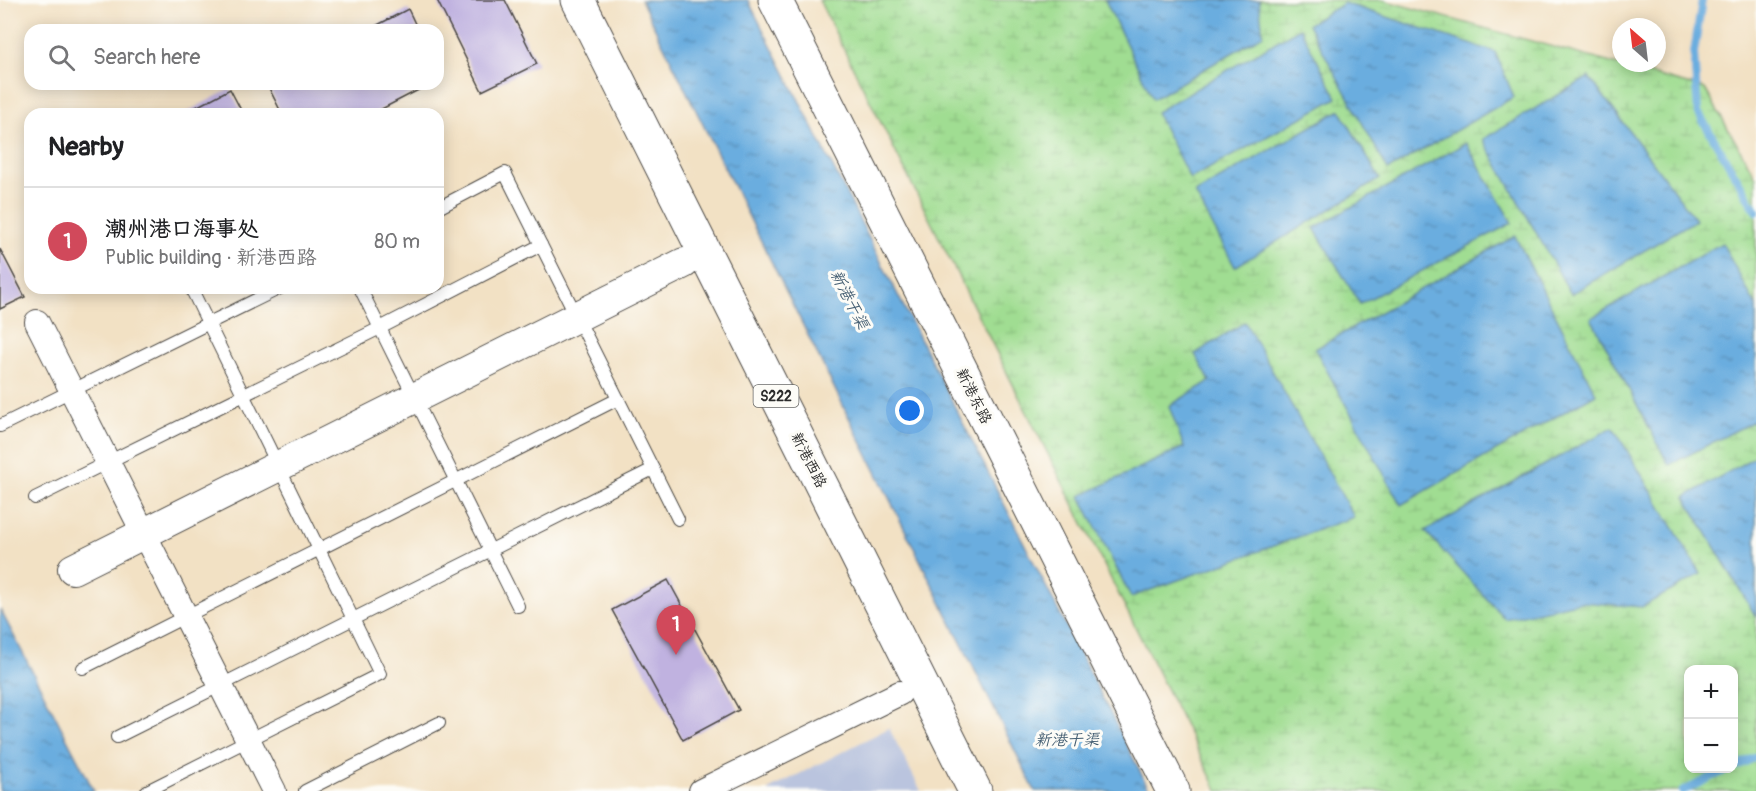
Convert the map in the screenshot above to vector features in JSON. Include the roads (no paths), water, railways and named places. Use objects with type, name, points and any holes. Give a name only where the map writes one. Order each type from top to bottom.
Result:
[{"type":"main road","name":"新港西路","points":[[578,0],[975,791]]},
{"type":"main road","name":"新港东路","points":[[775,0],[1173,791]]},
{"type":"street","points":[[73,569],[684,263]]},
{"type":"street","points":[[37,322],[274,791]]},
{"type":"street","points":[[701,791],[900,693]]},
{"type":"lane","points":[[444,205],[505,173],[678,519]]},
{"type":"lane","points":[[35,498],[541,246]]},
{"type":"lane","points":[[147,791],[380,674],[194,294]]},
{"type":"lane","points":[[0,426],[268,294]]},
{"type":"lane","points":[[363,294],[518,606]]},
{"type":"lane","points":[[83,668],[618,399]]},
{"type":"lane","points":[[117,737],[653,469]]},
{"type":"lane","points":[[305,791],[439,723]]},
{"type":"water","name":"新港干渠","points":[[641,0],[748,0],[1150,791],[1035,791]]},
{"type":"water","points":[[1105,0],[1259,0],[1263,35],[1153,99]]},
{"type":"water","points":[[1344,3],[1495,52],[1514,97],[1388,170],[1308,24]]},
{"type":"water","points":[[1300,28],[1337,98],[1190,179],[1156,112]]},
{"type":"water","points":[[1589,77],[1696,220],[1571,294],[1483,139]]},
{"type":"water","points":[[1340,110],[1380,179],[1235,267],[1195,193]]},
{"type":"water","points":[[1466,143],[1512,223],[1360,304],[1314,228]]},
{"type":"water","points":[[1515,236],[1596,394],[1401,505],[1315,349]]},
{"type":"water","points":[[1722,243],[1756,306],[1756,420],[1669,465],[1591,318]]},
{"type":"water","points":[[1245,322],[1354,517],[1131,597],[1080,496],[1184,447],[1169,406],[1210,381],[1195,354]]},
{"type":"water","points":[[1613,427],[1701,574],[1642,607],[1581,602],[1505,619],[1425,531]]},
{"type":"water","points":[[1756,456],[1756,617],[1685,497]]},
{"type":"water","points":[[0,609],[94,791],[0,791]]},
{"type":"waterway","points":[[1702,0],[1694,53],[1698,112],[1756,211]]},
{"type":"waterway","points":[[1738,765],[1756,757]]},
{"type":"waterway","points":[[1683,791],[1721,773]]},
{"type":"place","name":"潮州港口海事处","points":[[676,655]]}]
